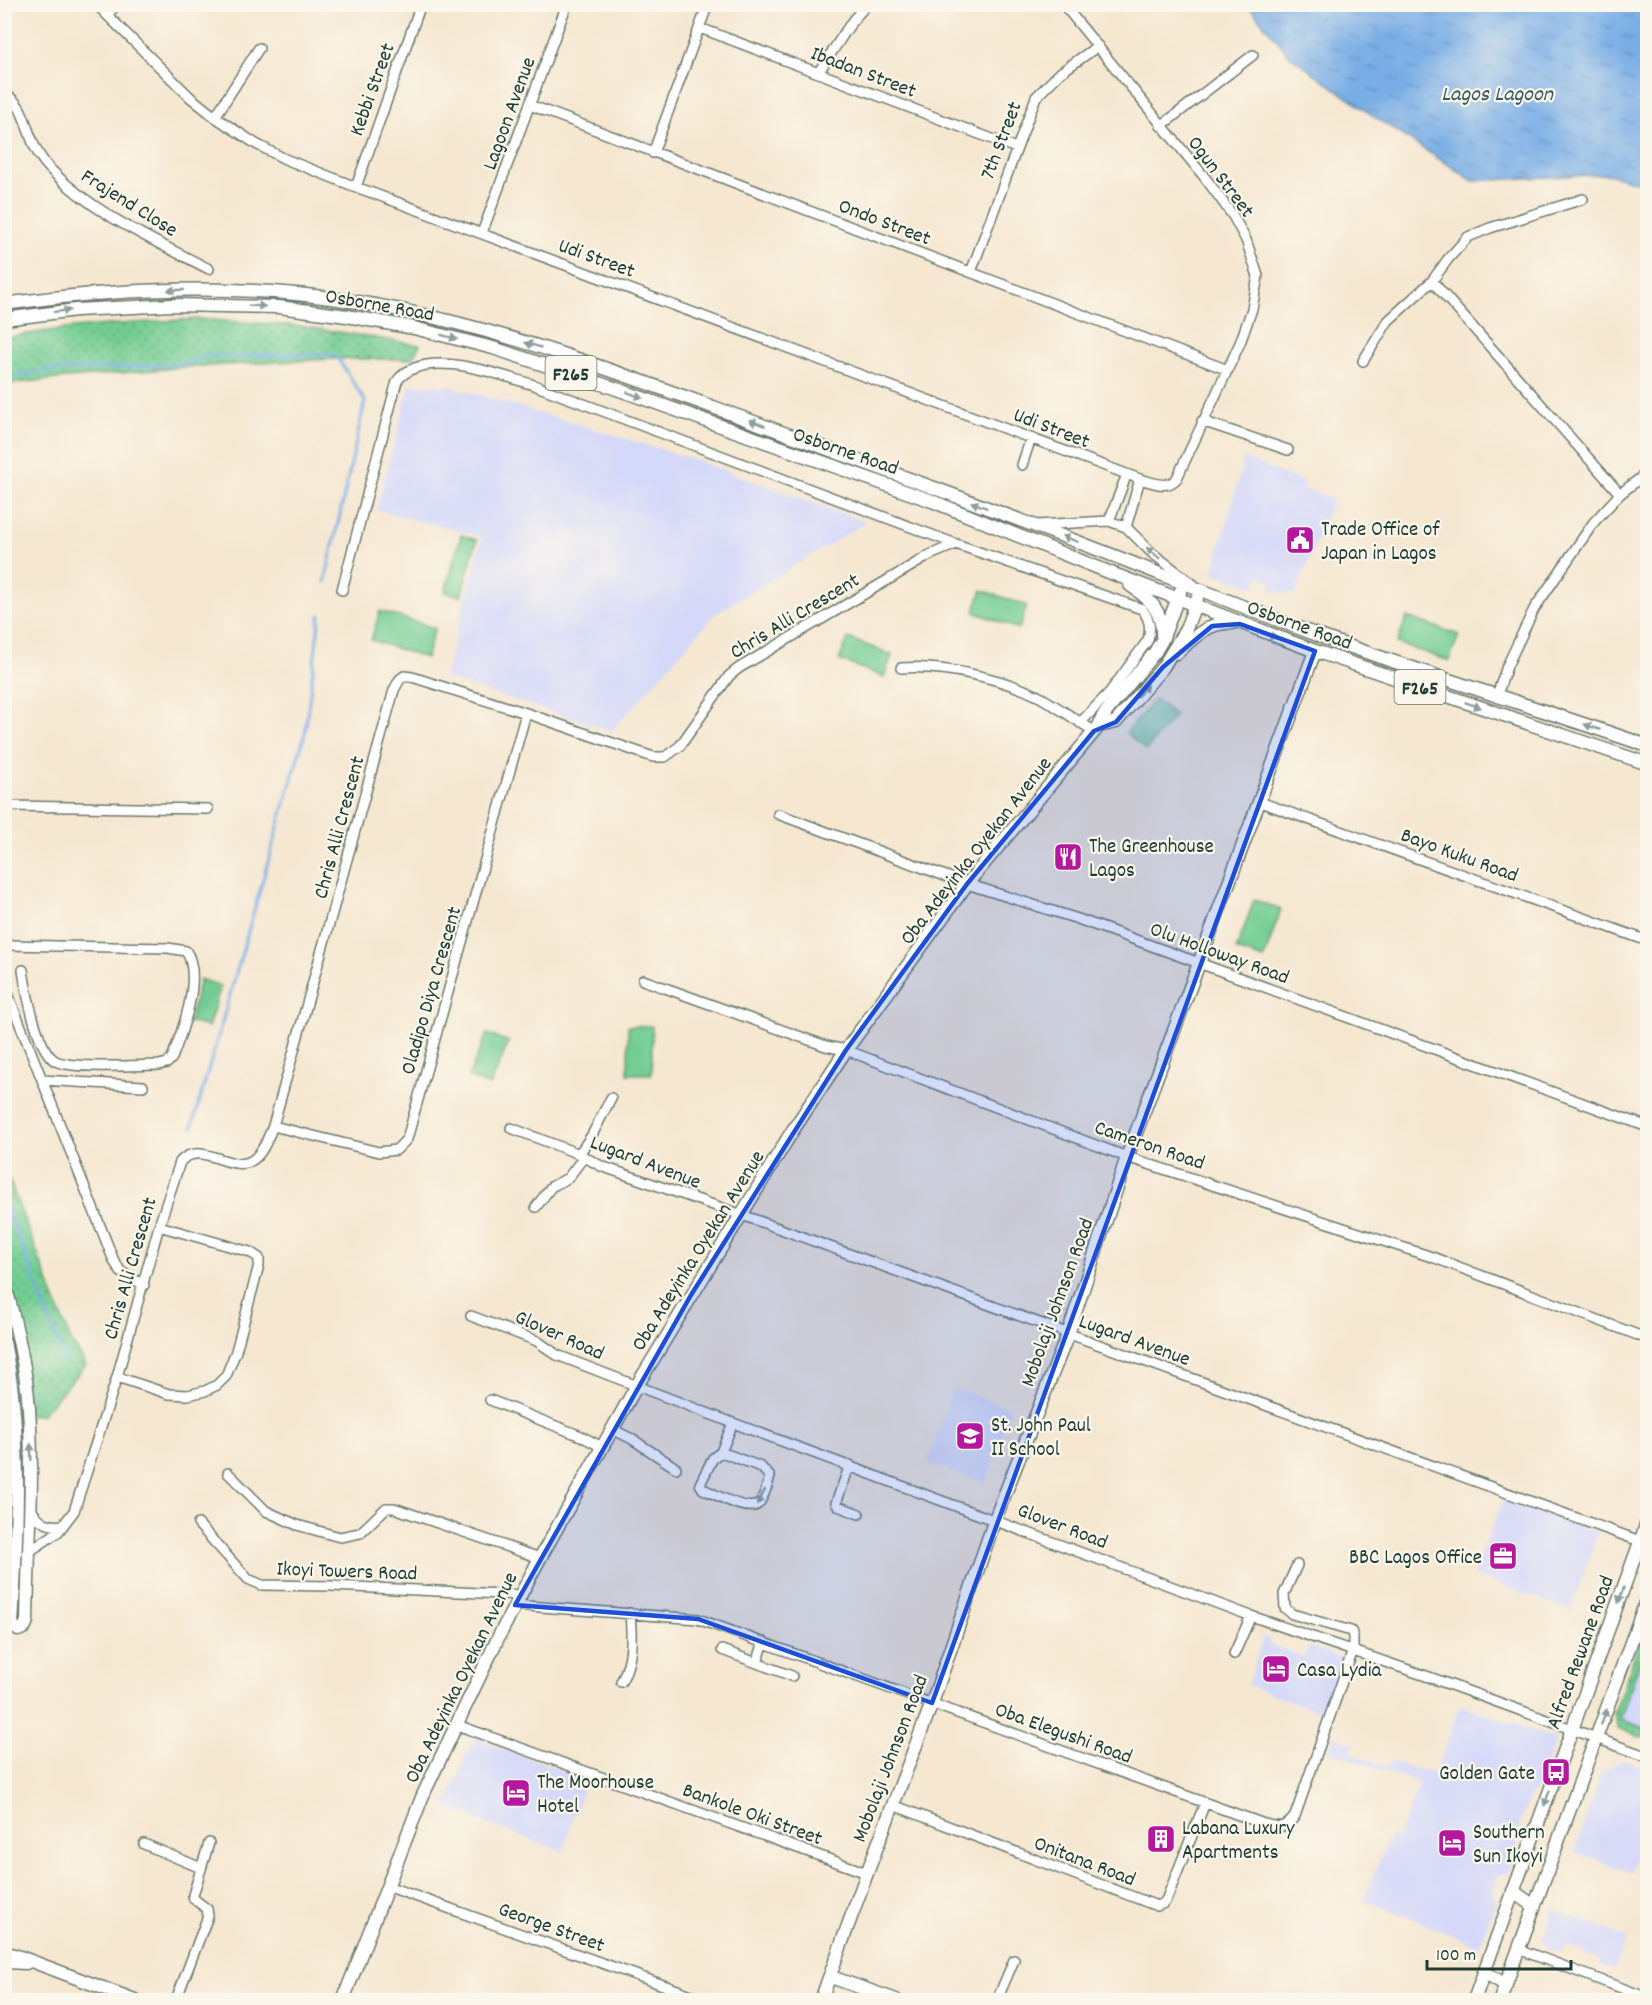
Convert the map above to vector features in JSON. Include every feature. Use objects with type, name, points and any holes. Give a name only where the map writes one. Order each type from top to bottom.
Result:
[{"type":"main road","name":"Osborne Road","points":[[4,304],[114,292],[219,290],[305,295],[414,313],[511,338],[573,357],[826,447],[1322,636],[1647,746]]},
{"type":"main road","name":"Osborne Road","points":[[4,319],[76,310],[161,305],[279,307],[414,328],[527,358],[932,501],[1240,624],[1647,764]]},
{"type":"main road","points":[[4,327],[31,315]]},
{"type":"main road","points":[[1111,573],[1137,590],[1152,604],[1161,617],[1162,640]]},
{"type":"main road","name":"Oba Adeyinka Oyekan Avenue","points":[[343,2001],[423,1795],[518,1600],[636,1387],[793,1130],[846,1050],[967,884],[1096,728],[1103,716],[1155,652],[1162,640],[1183,583]]},
{"type":"main road","points":[[1163,667],[1186,629],[1200,589]]},
{"type":"main road","points":[[1096,728],[1116,722],[1163,667],[1206,629],[1222,622],[1240,624]]},
{"type":"main road","name":"Mobolaji Johnson Road","points":[[821,2001],[932,1703],[995,1519],[1068,1334],[1127,1157],[1315,651]]},
{"type":"main road","points":[[4,1282],[17,1328],[29,1407],[32,1510],[27,1621],[24,1628],[18,1630],[8,1622],[16,1454],[14,1408],[4,1342]]},
{"type":"main road","name":"Alfred Rewane Road","points":[[1474,2001],[1573,1728],[1644,1543],[1647,1520]]},
{"type":"main road","points":[[1500,2001],[1647,1596]]},
{"type":"main road","points":[[1513,1891],[1534,1906]]},
{"type":"main road","points":[[4,1952],[135,2001]]},
{"type":"main road","points":[[4,1962],[36,1964]]},
{"type":"main road","points":[[1484,1972],[1506,1985]]},
{"type":"main road","points":[[831,1977],[896,2001]]},
{"type":"street","name":"Udi Street","points":[[96,4],[190,97],[256,144],[285,159],[1127,474]]},
{"type":"street","points":[[107,15],[117,4]]},
{"type":"street","name":"Kebbi Street","points":[[356,187],[421,4]]},
{"type":"street","name":"Lagoon Avenue","points":[[482,233],[567,4]]},
{"type":"street","points":[[653,153],[708,4]]},
{"type":"street","points":[[818,73],[853,20],[867,4]]},
{"type":"street","name":"Ogun Street","points":[[1063,4],[1206,179],[1233,216],[1246,240],[1258,276],[1252,309],[1240,343],[1177,478],[1173,483],[1167,485],[1127,474]]},
{"type":"street","name":"Ibadan Street","points":[[700,28],[1016,148]]},
{"type":"street","name":"7th Street","points":[[971,272],[1036,97],[1060,73],[1098,46]]},
{"type":"street","points":[[215,117],[259,48]]},
{"type":"street","points":[[1161,126],[1253,55]]},
{"type":"street","name":"Frajend Close","points":[[4,94],[16,103],[23,114],[30,137],[40,156],[50,169],[70,187],[95,206],[145,236],[209,269]]},
{"type":"street","name":"Ondo Street","points":[[530,105],[1227,370]]},
{"type":"street","points":[[1363,361],[1388,321],[1432,281],[1468,237],[1583,199]]},
{"type":"street","points":[[1432,281],[1620,494]]},
{"type":"street","points":[[342,590],[397,381],[411,370],[443,364],[472,366],[531,384],[956,544],[1137,606],[1146,614],[1151,630],[1148,640],[1110,692],[1080,723]]},
{"type":"street","points":[[1202,421],[1288,450]]},
{"type":"street","points":[[1022,465],[1031,438]]},
{"type":"street","points":[[1497,695],[1507,666],[1534,609],[1594,522],[1620,494],[1647,472]]},
{"type":"street","points":[[1109,521],[1127,474]]},
{"type":"street","points":[[1126,527],[1140,479]]},
{"type":"street","points":[[1034,525],[1109,521],[1126,527],[1152,553],[1200,589]]},
{"type":"street","name":"Chris Alli Crescent","points":[[30,1551],[53,1536],[74,1511],[117,1377],[159,1226],[180,1162],[186,1155],[193,1153],[237,1163],[249,1162],[261,1151],[273,1126],[397,684],[402,677],[412,677],[526,713],[653,757],[664,757],[680,746],[729,676],[739,668],[930,555],[956,544]]},
{"type":"street","points":[[902,668],[944,668],[985,677],[1037,696],[1080,723],[1096,728]]},
{"type":"street","name":"Oladipo Diya Crescent","points":[[273,1126],[379,1152],[396,1150],[407,1139],[526,713]]},
{"type":"street","name":"Bayo Kuku Road","points":[[1260,802],[1647,941]]},
{"type":"street","points":[[4,806],[208,809]]},
{"type":"street","name":"Olu Holloway Road","points":[[778,814],[967,884],[1078,919],[1647,1128]]},
{"type":"street","points":[[4,945],[168,948],[186,951],[189,956],[191,993],[172,1058],[167,1063],[159,1065],[75,1065],[54,1060],[48,1053],[30,1008],[24,970]]},
{"type":"street","name":"Cameron Road","points":[[643,980],[804,1038],[846,1050],[1127,1157],[1435,1258],[1647,1339]]},
{"type":"street","points":[[4,984],[114,1260],[122,1272],[144,1285]]},
{"type":"street","points":[[42,1080],[143,1086]]},
{"type":"street","points":[[536,1207],[551,1187],[568,1178],[611,1098]]},
{"type":"street","name":"Lugard Avenue","points":[[512,1128],[601,1166],[742,1215],[1644,1543]]},
{"type":"street","points":[[117,1377],[170,1394],[188,1395],[217,1385],[226,1376],[236,1351],[258,1265],[258,1257],[250,1252],[159,1226]]},
{"type":"street","name":"Glover Road","points":[[471,1316],[537,1341],[557,1355],[636,1387],[1251,1616],[1573,1728],[1647,1757]]},
{"type":"street","points":[[490,1400],[581,1436],[602,1447]]},
{"type":"street","points":[[721,1452],[766,1470],[770,1477],[760,1503],[747,1508],[703,1490],[700,1484],[707,1466],[721,1452],[733,1423]]},
{"type":"street","points":[[612,1430],[632,1439],[676,1468]]},
{"type":"street","points":[[850,1465],[836,1503],[838,1506],[859,1514]]},
{"type":"street","points":[[228,1473],[266,1511],[297,1525],[340,1537],[360,1533],[386,1508],[394,1508],[540,1558]]},
{"type":"street","points":[[32,1510],[38,1519],[46,1524],[63,1525]]},
{"type":"street","name":"Ikoyi Towers Road","points":[[198,1524],[248,1579],[262,1585],[332,1586],[518,1600]]},
{"type":"street","points":[[1297,1565],[1284,1594],[1285,1608],[1292,1614],[1351,1631],[1353,1650]]},
{"type":"street","name":"Oba Elegushi Road","points":[[518,1600],[698,1619],[1205,1803],[1264,1824],[1280,1827],[1289,1824],[1295,1816],[1353,1650]]},
{"type":"street","points":[[621,1682],[628,1668],[632,1650],[630,1613]]},
{"type":"street","points":[[1234,1654],[1251,1616]]},
{"type":"street","points":[[757,1663],[764,1642]]},
{"type":"street","points":[[722,1650],[792,1676]]},
{"type":"street","name":"Bankole Oki Street","points":[[458,1725],[867,1873]]},
{"type":"street","name":"Onitana Road","points":[[893,1805],[1157,1906],[1164,1904],[1167,1898],[1205,1803]]},
{"type":"street","points":[[144,1844],[201,1868]]},
{"type":"street","points":[[176,2001],[208,1916],[207,1909],[194,1899],[193,1895],[209,1844]]},
{"type":"street","name":"George Street","points":[[387,1886],[705,2001]]},
{"type":"street","points":[[1518,1949],[1647,1998]]},
{"type":"street","points":[[997,2001],[1014,1960]]},
{"type":"highlighted area","points":[[1240,624],[1315,651],[932,1703],[698,1619],[515,1605],[691,1295],[846,1050],[967,884],[1094,731],[1116,722],[1163,667],[1212,626]]},
{"type":"shaded area","points":[[410,385],[449,386],[690,458],[867,522],[715,614],[612,731],[444,678],[482,537],[376,510]]},
{"type":"shaded area","points":[[1244,458],[1304,482],[1302,488],[1333,499],[1295,595],[1270,590],[1273,581],[1258,577],[1255,587],[1213,573]]},
{"type":"shaded area","name":"St. John Paul II School","points":[[953,1388],[1011,1408],[986,1483],[928,1463]]},
{"type":"shaded area","points":[[1503,1499],[1598,1532],[1571,1611],[1473,1575]]},
{"type":"shaded area","points":[[1264,1636],[1270,1639],[1268,1644],[1304,1657],[1309,1646],[1343,1658],[1343,1661],[1347,1662],[1330,1708],[1327,1707],[1323,1713],[1247,1685]]},
{"type":"shaded area","points":[[1647,1642],[1647,1729],[1620,1719]]},
{"type":"shaded area","name":"Southern Sun Ikoyi","points":[[1460,1705],[1556,1739],[1539,1785],[1529,1798],[1520,1823],[1517,1848],[1507,1873],[1498,1876],[1493,1893],[1496,1901],[1480,1946],[1364,1900],[1389,1836],[1398,1838],[1419,1783],[1328,1751],[1333,1736],[1354,1743],[1351,1753],[1388,1767],[1391,1761],[1434,1774]]},
{"type":"shaded area","name":"The Moorhouse Hotel","points":[[474,1737],[586,1779],[563,1852],[445,1807]]},
{"type":"shaded area","points":[[1625,1759],[1647,1768],[1647,1824],[1631,1873],[1574,1852],[1602,1771]]},
{"type":"shaded area","points":[[1553,1910],[1627,1937],[1615,1970],[1598,1964],[1599,1959],[1565,1946],[1562,1953],[1549,1949],[1543,1938]]},
{"type":"green space","points":[[198,319],[301,326],[420,345],[412,359],[333,359],[186,367],[5,384],[5,338],[77,328]]},
{"type":"green space","points":[[461,535],[477,540],[461,596],[445,592]]},
{"type":"green space","points":[[982,590],[1027,606],[1019,629],[974,612]]},
{"type":"green space","points":[[380,611],[435,628],[426,658],[371,640]]},
{"type":"green space","points":[[1407,617],[1459,635],[1449,661],[1397,643]]},
{"type":"green space","points":[[848,638],[892,655],[884,677],[839,660]]},
{"type":"green space","points":[[1155,699],[1175,715],[1146,750],[1126,733]]},
{"type":"green space","points":[[1254,900],[1281,909],[1264,959],[1236,950]]},
{"type":"green space","points":[[200,979],[221,986],[208,1027],[189,1022]]},
{"type":"green space","points":[[628,1026],[652,1026],[652,1074],[628,1074]]},
{"type":"green space","points":[[487,1034],[509,1042],[490,1086],[468,1077]]},
{"type":"green space","points":[[4,1166],[70,1339],[86,1365],[41,1415],[5,1414]]},
{"type":"green space","points":[[1641,1637],[1647,1642],[1620,1719],[1646,1729],[1643,1738],[1618,1729],[1614,1713]]},
{"type":"water","name":"Lagos Lagoon","points":[[1248,5],[1647,5],[1647,177],[1636,182],[1608,174],[1473,181],[1373,116],[1290,56]]},
{"type":"waterway","points":[[4,378],[43,371],[184,364],[210,356],[326,354],[337,357],[365,401],[325,582]]},
{"type":"waterway","points":[[192,1127],[305,733],[320,615]]},
{"type":"waterway","points":[[4,1200],[66,1363]]},
{"type":"place","name":"Trade Office of Japan in Lagos","points":[[1300,540]]},
{"type":"place","name":"The Greenhouse Lagos","points":[[1068,857]]},
{"type":"place","name":"St. John Paul II School","points":[[970,1436]]},
{"type":"place","name":"BBC Lagos Office","points":[[1503,1556]]},
{"type":"place","name":"Casa Lydia","points":[[1276,1669]]},
{"type":"place","name":"Golden Gate","points":[[1556,1772]]},
{"type":"place","name":"The Moorhouse Hotel","points":[[516,1793]]},
{"type":"place","name":"Labana Luxury Apartments","points":[[1161,1839]]},
{"type":"place","name":"Southern Sun Ikoyi","points":[[1452,1843]]}]
